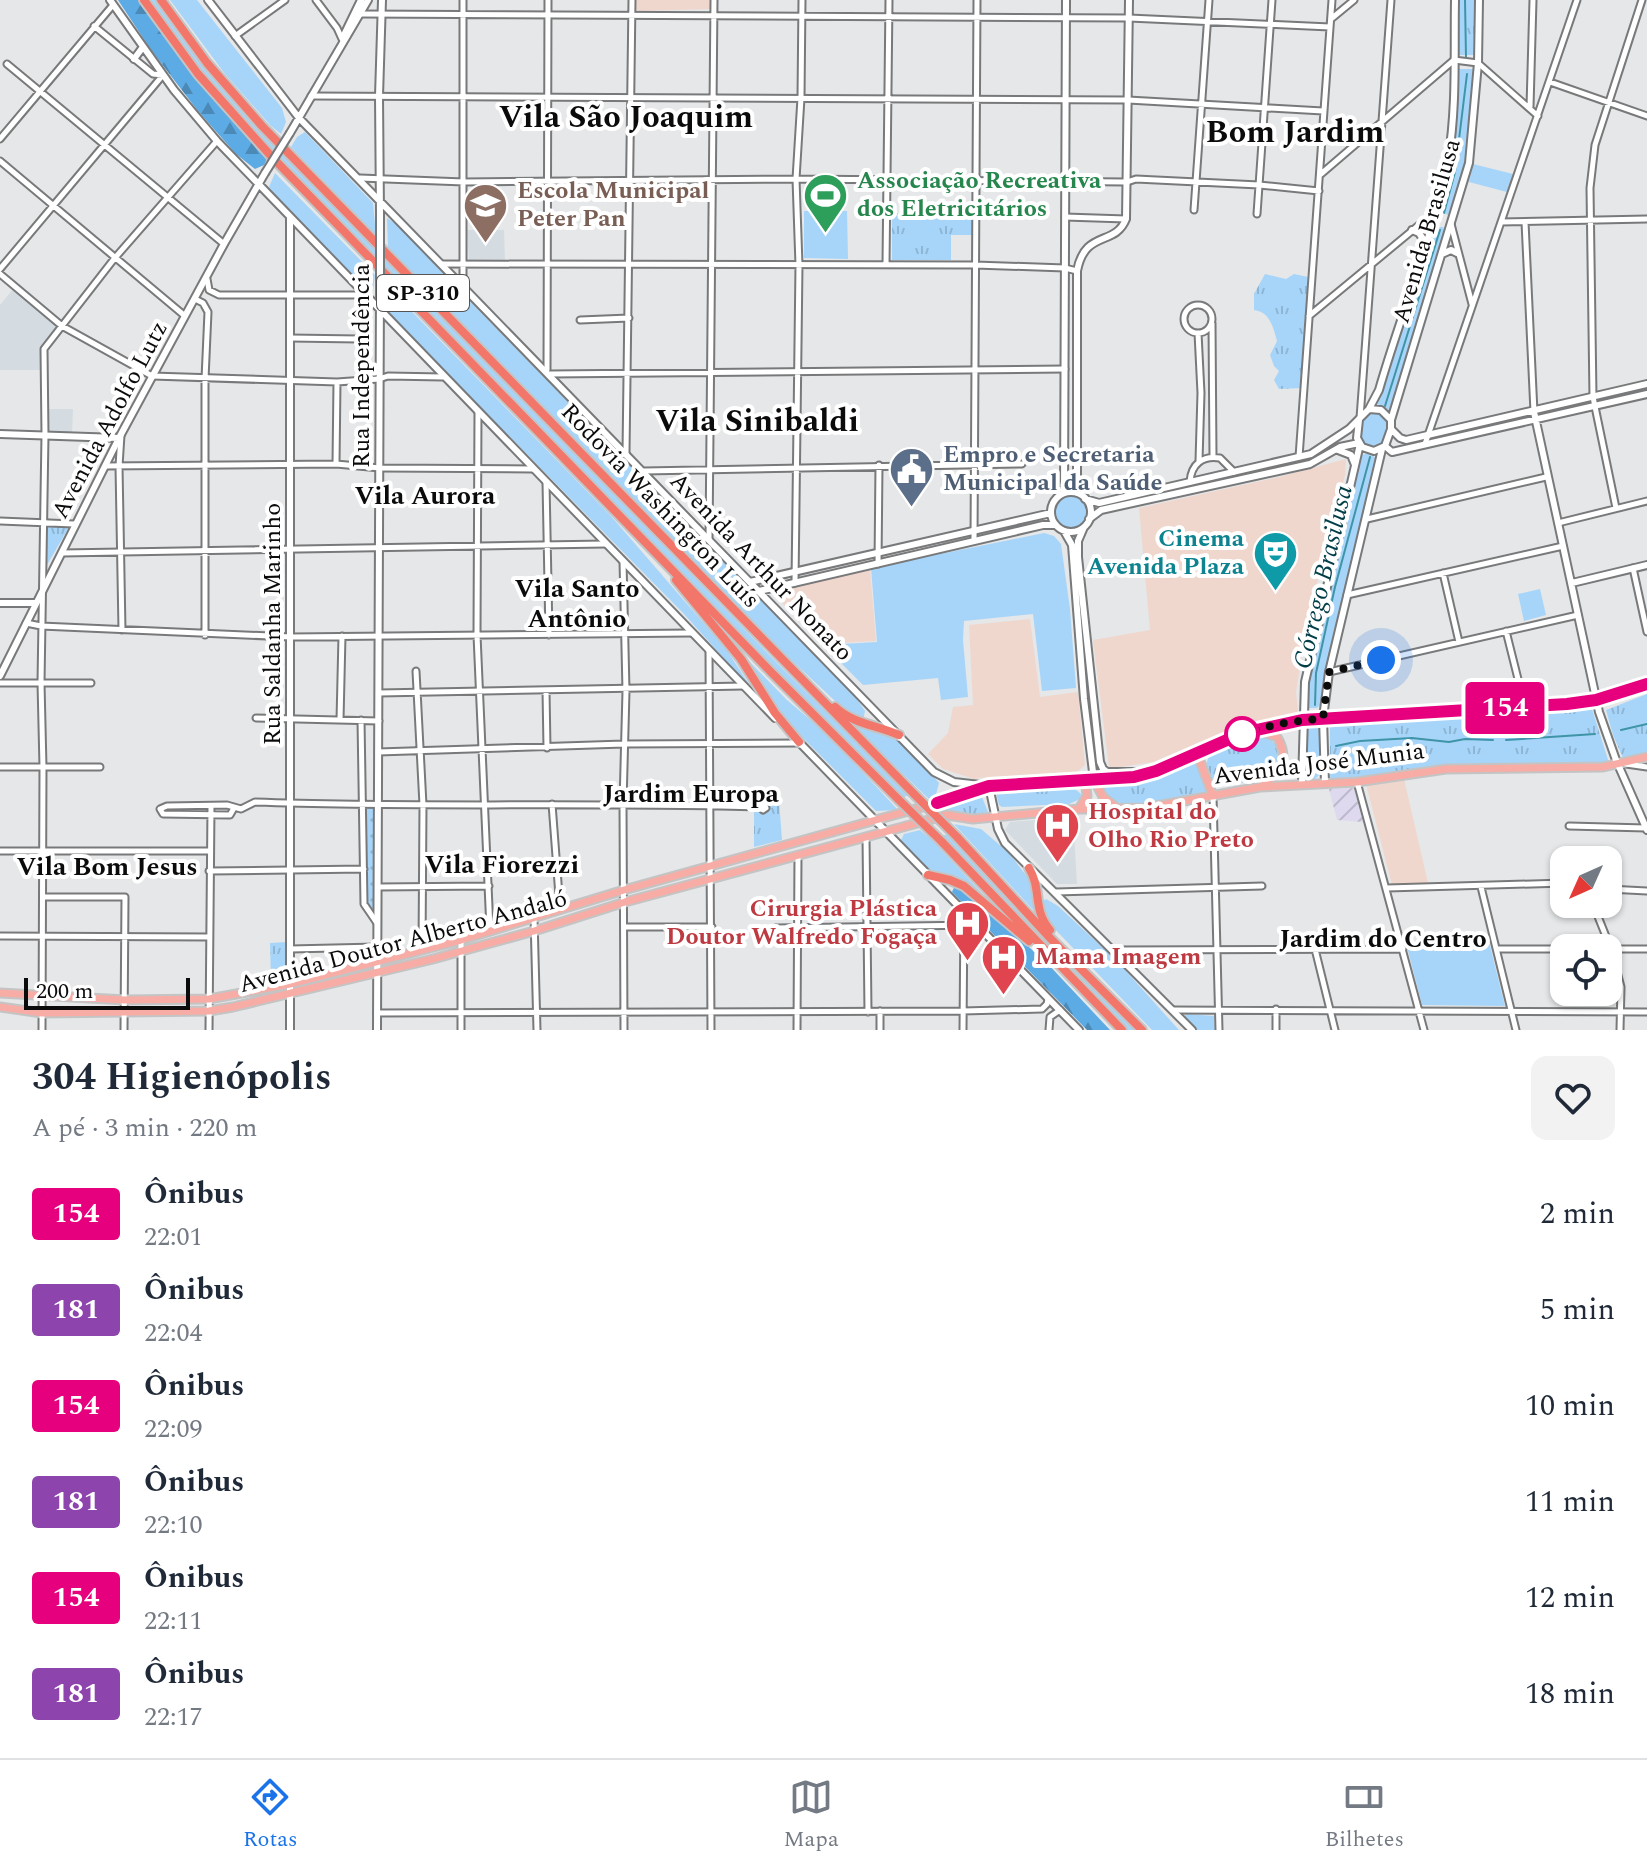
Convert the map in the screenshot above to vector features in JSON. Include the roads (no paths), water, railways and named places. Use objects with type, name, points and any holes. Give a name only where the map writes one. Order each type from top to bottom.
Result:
[{"type":"highway","name":"Rodovia Washington Luís","points":[[144,0],[198,74],[271,156],[1122,1030]]},
{"type":"highway","name":"Rodovia Washington Luís","points":[[161,0],[214,71],[262,126],[1142,1030]]},
{"type":"highway","points":[[669,565],[673,575],[741,659],[775,713],[799,742]]},
{"type":"highway","points":[[810,688],[850,720],[875,725],[899,735]]},
{"type":"highway","points":[[1029,868],[1034,876],[1038,910],[1046,925],[1129,1016]]},
{"type":"highway","points":[[928,875],[964,886],[1089,995]]},
{"type":"main road","name":"Avenida Arthur Nonato","points":[[208,0],[299,118],[899,735],[941,776],[971,786],[989,786]]},
{"type":"main road","points":[[342,41],[361,0]]},
{"type":"main road","points":[[342,41],[368,0]]},
{"type":"main road","name":"Rua Independência","points":[[377,1030],[379,96],[382,0]]},
{"type":"main road","points":[[1064,493],[1066,0]]},
{"type":"main road","points":[[1077,493],[1077,271],[1086,247],[1117,232],[1126,219],[1129,0]]},
{"type":"main road","name":"Avenida Brasilusa","points":[[1369,409],[1377,397],[1433,217],[1448,158],[1453,116],[1455,0]]},
{"type":"main road","name":"Avenida Brasilusa","points":[[1391,420],[1469,163],[1478,63],[1479,0]]},
{"type":"main road","points":[[112,2],[163,75],[217,141],[434,373],[443,377],[478,412],[623,561],[627,571],[709,650],[1079,1030]]},
{"type":"main road","name":"Avenida Adolfo Lutz","points":[[0,676],[74,524],[152,376],[224,244],[342,41]]},
{"type":"main road","points":[[134,59],[143,47]]},
{"type":"main road","name":"Rua Saldanha Marinho","points":[[290,217],[290,1030]]},
{"type":"main road","points":[[1433,217],[1450,224]]},
{"type":"main road","points":[[1412,230],[1419,233],[1425,242]]},
{"type":"main road","points":[[1442,254],[1448,250],[1457,253]]},
{"type":"main road","points":[[1391,429],[1403,440],[1647,384]]},
{"type":"main road","points":[[1360,444],[1370,451],[1383,447],[1392,452],[1647,394]]},
{"type":"main road","points":[[1119,809],[1103,797],[1094,780],[1072,545],[1064,531],[1056,525],[1051,513],[1054,501],[1064,493],[1077,493],[1099,503],[1311,454],[1369,409],[1384,411],[1391,420],[1391,429],[1383,447],[1329,672],[1323,718],[1325,783]]},
{"type":"main road","points":[[1534,412],[1596,700],[1647,829]]},
{"type":"main road","points":[[1302,784],[1302,720],[1309,660],[1360,444],[1360,419]]},
{"type":"main road","points":[[0,434],[120,436]]},
{"type":"main road","points":[[1148,773],[1111,773],[1103,769],[1100,762],[1078,557],[1078,541],[1089,519],[1101,510],[1310,464],[1335,451],[1360,444]]},
{"type":"main road","points":[[1335,451],[1347,453],[1355,465]]},
{"type":"main road","points":[[1085,499],[1090,509],[1089,519]]},
{"type":"main road","points":[[750,582],[1051,513]]},
{"type":"main road","points":[[759,591],[1043,525],[1056,525]]},
{"type":"main road","points":[[1064,531],[1078,531],[1084,527]]},
{"type":"main road","points":[[850,559],[852,570]]},
{"type":"main road","points":[[1572,583],[1647,565]]},
{"type":"main road","points":[[0,603],[36,603]]},
{"type":"main road","name":"Avenida José Munia","points":[[937,803],[989,786],[1122,779],[1148,773],[1255,730],[1302,720],[1596,700],[1647,684]]},
{"type":"main road","points":[[1255,730],[1277,737],[1284,755],[1280,770],[1260,787]]},
{"type":"main road","points":[[1197,753],[1213,796]]},
{"type":"main road","name":"Avenida José Munia","points":[[947,815],[973,819],[1079,809],[1146,808],[1260,787],[1357,782],[1446,769],[1622,764],[1647,757]]},
{"type":"main road","points":[[1079,781],[1088,793],[1086,803],[1079,809]]},
{"type":"main road","points":[[1209,783],[1224,794]]},
{"type":"main road","points":[[989,786],[1002,839],[1192,1030]]},
{"type":"main road","name":"Avenida Doutor Alberto Andaló","points":[[0,993],[125,1000],[209,999],[290,984],[461,940],[710,865],[937,803]]},
{"type":"main road","name":"Avenida Doutor Alberto Andaló","points":[[0,1007],[42,1013],[209,1011],[290,995],[534,931],[625,902],[947,815]]},
{"type":"main road","points":[[1037,899],[1056,892]]},
{"type":"street","points":[[234,37],[285,0]]},
{"type":"street","points":[[316,0],[337,28],[342,41]]},
{"type":"street","points":[[463,0],[463,285]]},
{"type":"street","points":[[548,0],[548,372],[1065,369]]},
{"type":"street","points":[[626,453],[632,0]]},
{"type":"street","points":[[709,540],[708,468],[713,371],[714,0]]},
{"type":"street","points":[[795,583],[799,265],[796,179],[802,0]]},
{"type":"street","points":[[886,265],[889,0]]},
{"type":"street","points":[[974,541],[977,0]]},
{"type":"street","points":[[1194,210],[1209,0]]},
{"type":"street","points":[[1257,214],[1272,0]]},
{"type":"street","points":[[1299,457],[1332,0]]},
{"type":"street","points":[[1331,20],[1354,0]]},
{"type":"street","points":[[1360,419],[1391,0]]},
{"type":"street","points":[[1530,109],[1533,0]]},
{"type":"street","points":[[1616,508],[1593,397],[1589,220],[1595,145],[1642,0]]},
{"type":"street","points":[[0,139],[112,2]]},
{"type":"street","points":[[1425,444],[1550,82],[1574,2]]},
{"type":"street","points":[[361,14],[1129,18],[1330,27]]},
{"type":"street","points":[[94,26],[153,74],[163,75]]},
{"type":"street","points":[[1320,175],[1454,60],[1478,63],[1538,116]]},
{"type":"street","points":[[7,64],[224,244]]},
{"type":"street","points":[[163,75],[0,272],[62,326],[152,376],[337,382],[434,373]]},
{"type":"street","points":[[1550,82],[1647,116]]},
{"type":"street","points":[[311,96],[1128,100],[1323,111]]},
{"type":"street","points":[[42,1030],[44,349],[114,259],[217,141]]},
{"type":"street","points":[[0,161],[185,316]]},
{"type":"street","points":[[360,178],[464,182],[796,179],[1127,182],[1136,179],[1319,191]]},
{"type":"street","points":[[1065,217],[1126,219]]},
{"type":"street","points":[[1309,316],[1412,230],[1433,217]]},
{"type":"street","points":[[1501,222],[1647,219]]},
{"type":"street","points":[[1525,222],[1534,412]]},
{"type":"street","points":[[1450,224],[1472,305]]},
{"type":"street","points":[[442,264],[975,265],[1077,271]]},
{"type":"street","points":[[207,278],[209,290],[219,295]]},
{"type":"street","points":[[205,635],[205,379],[210,298],[219,295],[364,295]]},
{"type":"street","points":[[195,299],[203,303],[208,312]]},
{"type":"street","points":[[1212,323],[1206,331],[1198,333],[1186,325],[1185,316],[1190,308],[1204,307],[1211,314],[1212,323],[1214,393],[1213,457]]},
{"type":"street","points":[[580,320],[629,318]]},
{"type":"street","points":[[1198,333],[1201,393],[1199,461]]},
{"type":"street","points":[[290,338],[359,339]]},
{"type":"street","points":[[336,464],[337,382]]},
{"type":"street","points":[[1201,393],[1214,393]]},
{"type":"street","points":[[478,412],[477,635],[490,930]]},
{"type":"street","points":[[120,436],[122,630]]},
{"type":"street","points":[[1302,441],[1311,454]]},
{"type":"street","points":[[1190,482],[1192,470],[1199,461],[1213,457],[1226,461],[1234,472]]},
{"type":"street","points":[[105,466],[336,464],[380,468],[533,469]]},
{"type":"street","points":[[644,471],[1022,464]]},
{"type":"street","points":[[878,564],[879,465]]},
{"type":"street","points":[[1367,519],[1546,477]]},
{"type":"street","points":[[546,482],[549,635]]},
{"type":"street","points":[[546,494],[553,490]]},
{"type":"street","points":[[1558,523],[1647,501]]},
{"type":"street","points":[[0,521],[74,524]]},
{"type":"street","points":[[592,543],[597,534]]},
{"type":"street","points":[[62,553],[606,544]]},
{"type":"street","points":[[1347,595],[1563,546]]},
{"type":"street","points":[[1633,568],[1647,632]]},
{"type":"street","points":[[624,1030],[623,804],[627,571]]},
{"type":"street","points":[[1443,573],[1459,642]]},
{"type":"street","points":[[1329,672],[1578,615]]},
{"type":"street","points":[[26,623],[205,635],[291,637],[692,633]]},
{"type":"street","points":[[1506,631],[1525,707]]},
{"type":"street","points":[[340,720],[342,636]]},
{"type":"street","points":[[709,650],[711,1030]]},
{"type":"street","points":[[416,671],[423,805],[422,950]]},
{"type":"street","points":[[0,683],[91,683]]},
{"type":"street","points":[[379,693],[626,691],[744,686]]},
{"type":"street","points":[[546,690],[547,748]]},
{"type":"street","points":[[256,718],[379,721]]},
{"type":"street","name":"Rua Independência","points":[[361,720],[364,904],[378,923]]},
{"type":"street","points":[[378,752],[799,742]]},
{"type":"street","points":[[1622,764],[1647,767]]},
{"type":"street","points":[[0,767],[100,767]]},
{"type":"street","points":[[1357,782],[1424,1030]]},
{"type":"street","points":[[1213,796],[1219,1030]]},
{"type":"street","points":[[234,808],[230,815],[163,814],[160,809],[167,806],[227,805],[241,809],[255,802],[760,807]]},
{"type":"street","points":[[552,804],[560,909]]},
{"type":"street","points":[[183,814],[184,806]]},
{"type":"street","points":[[199,806],[199,814]]},
{"type":"street","points":[[209,1030],[211,806]]},
{"type":"street","points":[[1569,826],[1647,829]]},
{"type":"street","points":[[866,836],[868,1012]]},
{"type":"street","points":[[0,851],[209,851]]},
{"type":"street","points":[[797,1030],[798,855]]},
{"type":"street","points":[[209,871],[364,869]]},
{"type":"street","points":[[1387,888],[1550,884]]},
{"type":"street","points":[[378,887],[489,886]]},
{"type":"street","points":[[1056,892],[1262,886]]},
{"type":"street","points":[[1481,887],[1516,1030]]},
{"type":"street","points":[[1622,890],[1647,891]]},
{"type":"street","points":[[43,897],[125,897],[124,1030]]},
{"type":"street","points":[[963,1030],[964,912]]},
{"type":"street","points":[[534,918],[537,1030]]},
{"type":"street","points":[[776,928],[976,925]]},
{"type":"street","points":[[625,927],[712,927]]},
{"type":"street","points":[[0,936],[209,937]]},
{"type":"street","points":[[461,940],[461,1030]]},
{"type":"street","points":[[290,949],[377,947]]},
{"type":"street","points":[[1315,949],[1335,1030]]},
{"type":"street","points":[[1115,950],[1403,949]]},
{"type":"street","points":[[1497,949],[1550,949]]},
{"type":"street","points":[[1622,949],[1647,949]]},
{"type":"street","points":[[377,1013],[963,1011],[1042,1009],[1048,998]]},
{"type":"street","points":[[1620,1006],[1620,1030]]},
{"type":"street","points":[[1042,1009],[1050,1017],[1049,1030]]},
{"type":"street","points":[[1276,1009],[1276,1030]]},
{"type":"street","points":[[1050,1017],[1060,1010]]},
{"type":"street","points":[[1173,1010],[1647,1012]]},
{"type":"street","points":[[880,1011],[880,1030]]},
{"type":"waterway","name":"Córrego Brasilusa","points":[[1465,0],[1466,57]]},
{"type":"waterway","name":"Córrego Brasilusa","points":[[1444,213],[1455,172],[1467,74]]},
{"type":"waterway","name":"Córrego Brasilusa","points":[[1385,406],[1440,230]]},
{"type":"waterway","name":"Córrego Brasilusa","points":[[1315,705],[1316,673],[1335,587],[1370,457]]},
{"type":"waterway","points":[[1621,730],[1647,724]]},
{"type":"waterway","points":[[1506,740],[1595,734]]},
{"type":"waterway","points":[[1336,746],[1360,741],[1412,738],[1449,742],[1493,740]]},
{"type":"place","name":"Associação Recreativa dos Eletricitários","points":[[826,234]]},
{"type":"place","name":"Escola Municipal Peter Pan","points":[[486,244]]},
{"type":"place","name":"Empro e Secretaria Municipal da Saúde","points":[[912,508]]},
{"type":"place","name":"Cinema Avenida Plaza","points":[[1275,592]]},
{"type":"place","name":"Hospital do Olho Rio Preto","points":[[1057,865]]},
{"type":"place","name":"Cirurgia Plástica Doutor Walfredo Fogaça","points":[[968,962]]},
{"type":"place","name":"Mama Imagem","points":[[1004,996]]},
{"type":"district","name":"Vila São Joaquim","points":[[626,117]]},
{"type":"district","name":"Bom Jardim","points":[[1295,132]]},
{"type":"district","name":"Vila Sinibaldi","points":[[757,421]]},
{"type":"district","name":"Vila Aurora","points":[[425,496]]},
{"type":"district","name":"Vila Santo Antônio","points":[[577,604]]},
{"type":"district","name":"Jardim Europa","points":[[691,794]]},
{"type":"district","name":"Vila Fiorezzi","points":[[502,865]]},
{"type":"district","name":"Vila Bom Jesus","points":[[107,867]]},
{"type":"district","name":"Jardim do Centro","points":[[1383,939]]}]
